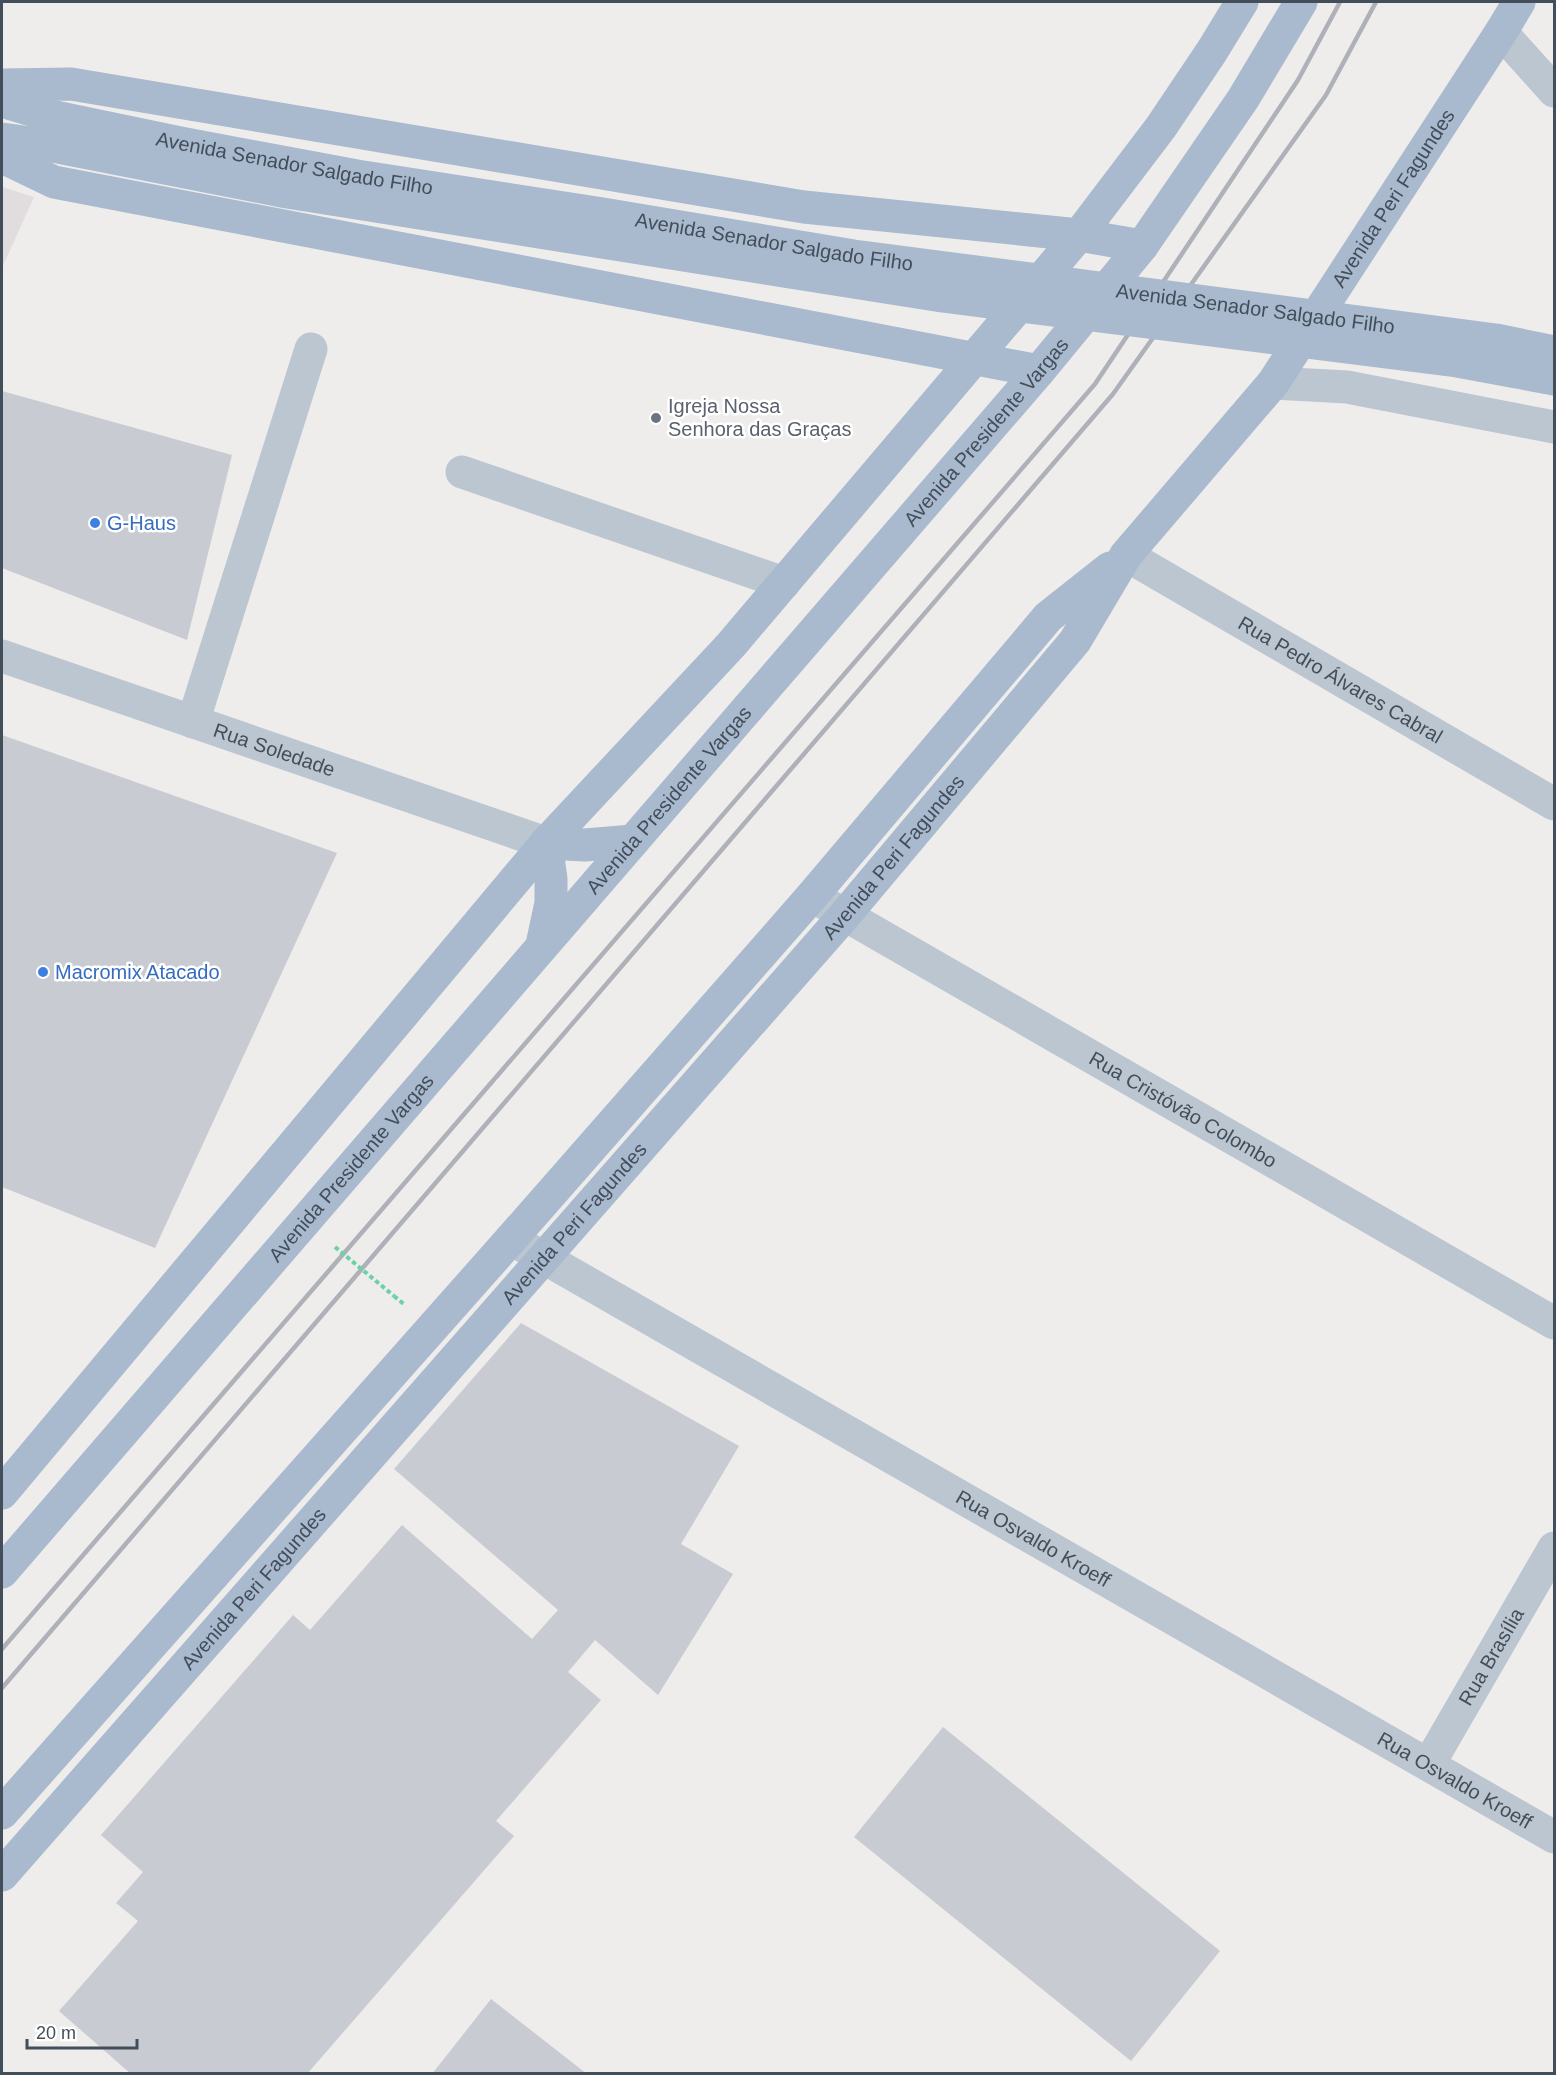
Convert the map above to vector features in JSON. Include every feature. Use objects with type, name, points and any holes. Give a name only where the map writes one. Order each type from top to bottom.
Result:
[{"type":"main road","points":[[2,1493],[546,843],[731,645],[1079,235],[1161,127],[1242,2]]},
{"type":"main road","name":"Avenida Presidente Vargas","points":[[2,1572],[1039,371],[1142,246],[1243,99],[1301,2]]},
{"type":"main road","name":"Avenida Peri Fagundes","points":[[2,1875],[844,916],[1075,641],[1126,555],[1273,383],[1519,2]]},
{"type":"main road","points":[[2,85],[71,84],[804,207],[1079,235],[1142,246]]},
{"type":"main road","name":"Avenida Senador Salgado Filho","points":[[2,101],[54,132],[287,192],[942,296],[1457,361],[1554,379]]},
{"type":"main road","name":"Avenida Senador Salgado Filho","points":[[2,139],[54,132],[180,143],[357,176],[854,256],[1496,340],[1554,352]]},
{"type":"main road","points":[[2,157],[54,182],[1039,371]]},
{"type":"main road","name":"Avenida Peri Fagundes","points":[[2,1813],[812,896],[1048,617],[1126,555]]},
{"type":"main road","points":[[546,843],[585,845],[633,841]]},
{"type":"main road","points":[[542,947],[551,903],[551,879],[546,843]]},
{"type":"main road","points":[[27,1785],[58,1811]]},
{"type":"street","points":[[1501,32],[1554,91]]},
{"type":"street","points":[[193,722],[311,349]]},
{"type":"street","points":[[1273,383],[1347,387],[1554,428]]},
{"type":"street","points":[[462,472],[784,583]]},
{"type":"street","name":"Rua Pedro Álvares Cabral","points":[[1126,555],[1554,804]]},
{"type":"street","name":"Rua Soledade","points":[[2,656],[546,843]]},
{"type":"street","name":"Rua Cristóvão Colombo","points":[[812,896],[1554,1323]]},
{"type":"street","name":"Rua Osvaldo Kroeff","points":[[511,1239],[1554,1837]]},
{"type":"street","name":"Rua Brasília","points":[[1429,1764],[1554,1548]]},
{"type":"path","points":[[335,1247],[394,1296]]},
{"type":"shaded area","points":[[2,187],[34,197],[2,268]]},
{"type":"building","points":[[2,391],[232,455],[187,640],[2,568]]},
{"type":"building","points":[[2,735],[337,853],[155,1248],[2,1187]]},
{"type":"building","points":[[521,1323],[739,1446],[681,1544],[733,1574],[658,1695],[595,1640],[568,1672],[601,1700],[496,1821],[514,1836],[307,2074],[131,2074],[59,2011],[138,1921],[116,1903],[143,1872],[101,1835],[293,1615],[310,1630],[402,1525],[532,1639],[558,1610],[394,1469]]},
{"type":"building","points":[[943,1727],[1220,1951],[1131,2061],[854,1837]]},
{"type":"building","points":[[491,1999],[587,2074],[432,2074]]},
{"type":"railway","points":[[2,1649],[1095,384],[1298,80],[1340,2]]},
{"type":"railway","points":[[2,1688],[1113,394],[1326,95],[1376,2]]},
{"type":"place","name":"Igreja Nossa Senhora das Graças","points":[[656,418]]},
{"type":"place","name":"G-Haus","points":[[95,523]]},
{"type":"place","name":"Macromix Atacado","points":[[43,972]]}]
